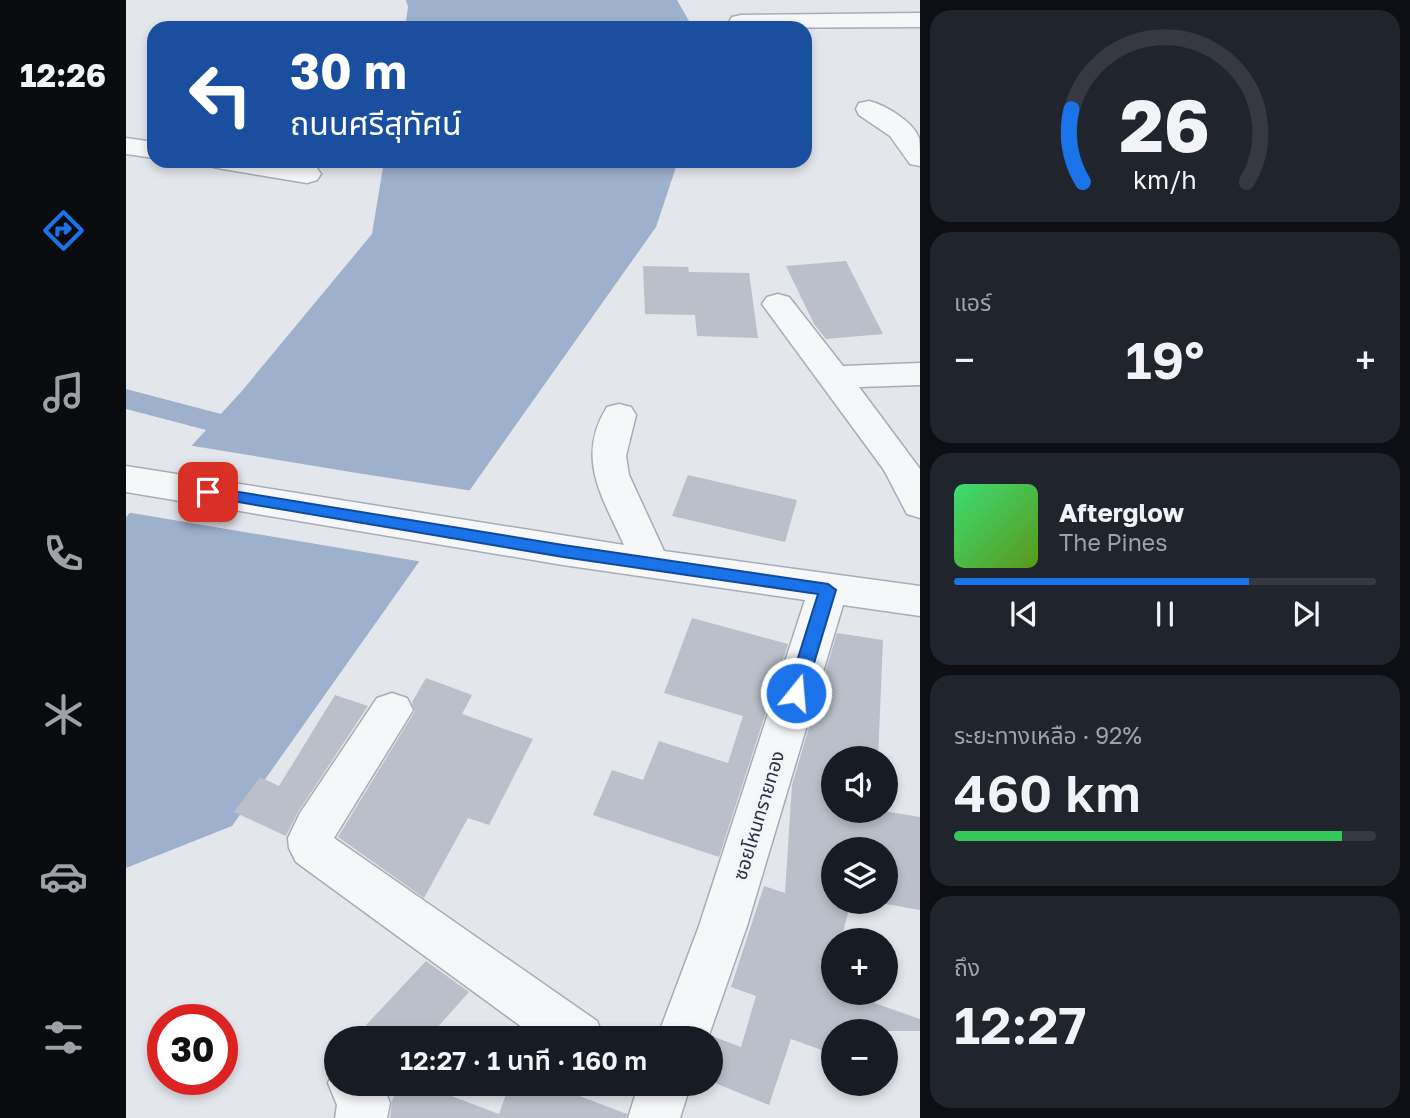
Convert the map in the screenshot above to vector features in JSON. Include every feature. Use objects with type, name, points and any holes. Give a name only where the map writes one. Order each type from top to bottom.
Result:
[{"type":"street","points":[[812,21],[920,20]]},
{"type":"street","points":[[869,108],[901,130],[920,158]]},
{"type":"street","points":[[126,146],[147,149]]},
{"type":"street","points":[[268,168],[307,174]]},
{"type":"street","points":[[778,304],[900,465],[920,505]]},
{"type":"street","points":[[835,377],[920,374]]},
{"type":"street","points":[[619,415],[608,456],[611,475],[651,565]]},
{"type":"street","points":[[126,479],[651,565],[920,601]]},
{"type":"street","name":"ซอยโหนทรายทอง","points":[[686,1026],[723,926],[828,590]]},
{"type":"street","points":[[392,710],[316,827],[311,838],[312,848],[562,1026]]},
{"type":"street","points":[[360,1096],[364,1103],[361,1118]]},
{"type":"water","points":[[406,0],[677,0],[689,21],[406,21]]},
{"type":"water","points":[[383,168],[676,168],[656,227],[232,826],[126,868],[126,517],[241,392],[372,234]]},
{"type":"pier","points":[[187,445],[473,491],[423,562],[126,512]]},
{"type":"building","points":[[846,261],[883,334],[826,339],[814,324],[786,266]]},
{"type":"building","points":[[643,266],[688,267],[689,272],[749,273],[758,338],[697,336],[695,315],[645,314]]},
{"type":"building","points":[[688,475],[797,500],[785,542],[672,516]]},
{"type":"building","points":[[692,618],[788,644],[719,857],[593,815],[612,770],[643,780],[659,741],[728,763],[743,716],[664,693]]},
{"type":"building","points":[[837,633],[883,640],[879,746],[821,746],[821,823],[898,823],[898,813],[920,817],[920,910],[898,906],[898,837],[821,837],[821,914],[848,914],[844,928],[821,928],[821,1005],[880,1005],[920,1019],[920,1031],[898,1031],[898,1019],[821,1019],[821,1050],[791,1039],[769,1105],[723,1086],[723,1040],[741,1047],[756,996],[731,987],[764,886],[785,893],[792,785]]},
{"type":"building","points":[[426,678],[472,695],[462,714],[533,739],[489,825],[468,818],[424,898],[338,837],[415,711],[412,702]]},
{"type":"building","points":[[335,695],[368,706],[298,812],[286,836],[234,812],[260,777],[279,786]]},
{"type":"building","points":[[426,961],[469,992],[439,1026],[365,1026]]},
{"type":"building","points":[[394,1096],[451,1096],[499,1114],[505,1096],[579,1096],[627,1114],[626,1118],[390,1118]]},
{"type":"waterway","points":[[126,399],[214,422]]},
{"type":"route","points":[[208,492],[651,565],[828,590],[796,693]]}]
